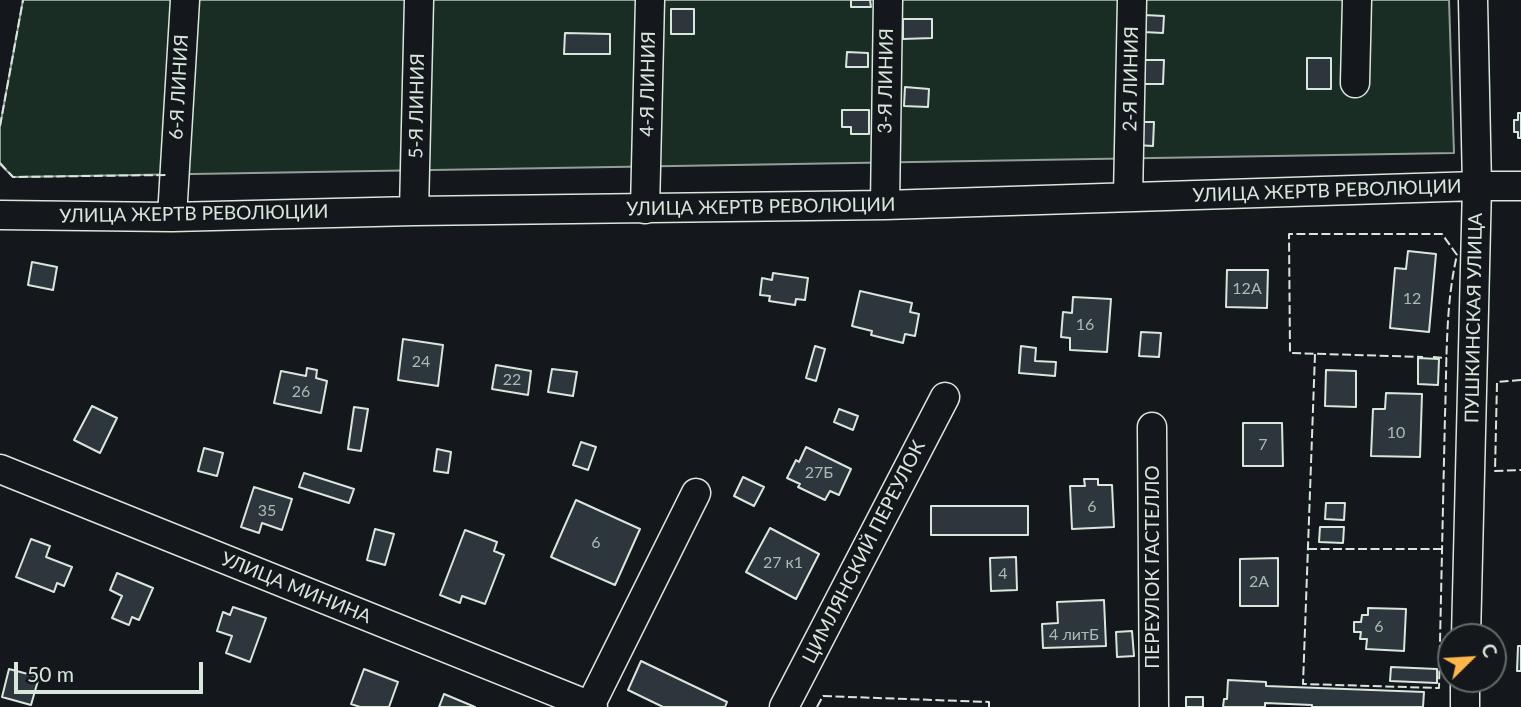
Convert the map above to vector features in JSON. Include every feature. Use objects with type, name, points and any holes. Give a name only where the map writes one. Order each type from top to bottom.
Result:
[{"type":"street","name":"6-Я ЛИНИЯ","points":[[172,217],[185,0]]},
{"type":"street","name":"5-Я ЛИНИЯ","points":[[414,211],[419,0]]},
{"type":"street","name":"4-Я ЛИНИЯ","points":[[645,209],[650,0]]},
{"type":"street","name":"3-Я ЛИНИЯ","points":[[885,205],[888,0]]},
{"type":"street","name":"2-Я ЛИНИЯ","points":[[1128,197],[1132,0]]},
{"type":"street","points":[[1355,83],[1357,0]]},
{"type":"street","name":"ПУШКИНСКАЯ УЛИЦА","points":[[1466,623],[1477,186],[1473,0]]},
{"type":"street","name":"УЛИЦА ЖЕРТВ РЕВОЛЮЦИИ","points":[[0,215],[172,217],[885,205],[1521,186]]},
{"type":"street","name":"ЦИМЛЯНСКИЙ ПЕРЕУЛОК","points":[[784,707],[945,397]]},
{"type":"street","name":"ПЕРЕУЛОК ГАСТЕЛЛО","points":[[1152,427],[1154,707]]},
{"type":"street","name":"УЛИЦА МИНИНА","points":[[0,469],[591,706]]},
{"type":"street","points":[[591,706],[696,493]]},
{"type":"green space","points":[[23,0],[1449,0],[1454,153],[13,177],[0,164],[0,126]]},
{"type":"building","points":[[851,0],[870,0],[871,7],[851,7]]},
{"type":"building","points":[[671,9],[694,9],[694,34],[671,34]]},
{"type":"building","points":[[1144,15],[1164,16],[1163,33],[1143,32]]},
{"type":"building","points":[[903,19],[932,19],[932,38],[903,39]]},
{"type":"building","points":[[565,33],[610,34],[610,54],[564,54]]},
{"type":"building","points":[[847,52],[868,53],[868,67],[846,67]]},
{"type":"building","points":[[1307,58],[1331,58],[1331,89],[1307,89]]},
{"type":"building","points":[[1140,60],[1164,60],[1163,84],[1140,84]]},
{"type":"building","points":[[905,87],[929,89],[928,107],[904,106]]},
{"type":"building","points":[[842,110],[869,110],[869,134],[851,134],[851,127],[842,127]]},
{"type":"building","points":[[1518,113],[1521,113],[1521,138],[1518,138],[1518,132],[1514,132],[1514,120],[1518,120]]},
{"type":"building","points":[[1137,122],[1154,122],[1153,146],[1136,145]]},
{"type":"building","points":[[1408,251],[1436,254],[1429,332],[1390,328],[1395,268],[1406,269]]},
{"type":"building","points":[[32,262],[57,267],[53,290],[28,285]]},
{"type":"building","points":[[1227,270],[1268,270],[1267,308],[1226,307]]},
{"type":"building","points":[[773,273],[808,278],[805,300],[796,299],[795,305],[769,301],[770,296],[760,295],[762,278],[772,280]]},
{"type":"building","points":[[860,291],[912,303],[910,312],[919,314],[915,336],[905,334],[903,343],[871,335],[872,331],[852,326]]},
{"type":"building","points":[[1073,297],[1111,299],[1107,352],[1070,350],[1070,338],[1061,337],[1063,312],[1072,313]]},
{"type":"building","points":[[1141,332],[1161,333],[1159,357],[1139,356]]},
{"type":"building","points":[[403,339],[443,345],[438,386],[398,380]]},
{"type":"building","points":[[815,346],[825,349],[816,381],[806,378]]},
{"type":"building","points":[[1021,346],[1036,348],[1035,361],[1056,362],[1055,376],[1019,373]]},
{"type":"building","points":[[1418,358],[1439,359],[1438,385],[1418,384]]},
{"type":"building","points":[[496,365],[531,371],[528,395],[492,389]]},
{"type":"building","points":[[307,368],[317,370],[316,378],[327,381],[321,413],[274,403],[281,371],[306,376]]},
{"type":"building","points":[[552,369],[577,372],[573,396],[548,392]]},
{"type":"building","points":[[1326,370],[1356,371],[1356,407],[1325,406]]},
{"type":"building","points":[[1386,393],[1422,394],[1420,457],[1371,456],[1373,409],[1385,409]]},
{"type":"building","points":[[92,406],[117,418],[100,453],[74,440]]},
{"type":"building","points":[[354,407],[368,409],[361,451],[348,449]]},
{"type":"building","points":[[839,409],[858,416],[853,430],[834,422]]},
{"type":"building","points":[[1243,423],[1282,423],[1283,466],[1243,466]]},
{"type":"building","points":[[581,442],[596,447],[588,470],[573,465]]},
{"type":"building","points":[[806,447],[851,469],[839,495],[830,491],[825,500],[798,487],[800,484],[787,478]]},
{"type":"building","points":[[204,448],[223,453],[217,476],[198,471]]},
{"type":"building","points":[[437,449],[451,452],[448,473],[434,471]]},
{"type":"building","points":[[304,473],[354,489],[349,503],[299,487]]},
{"type":"building","points":[[743,477],[764,487],[754,506],[734,496]]},
{"type":"building","points":[[1084,479],[1098,479],[1098,485],[1112,485],[1114,527],[1072,529],[1070,486],[1085,486]]},
{"type":"building","points":[[254,487],[292,499],[282,530],[262,523],[259,533],[241,527]]},
{"type":"building","points":[[576,500],[640,529],[615,585],[551,557]]},
{"type":"building","points":[[1326,503],[1345,503],[1344,520],[1325,519]]},
{"type":"building","points":[[931,506],[1028,506],[1028,535],[931,535]]},
{"type":"building","points":[[1320,527],[1344,527],[1343,543],[1319,542]]},
{"type":"building","points":[[770,528],[819,554],[796,599],[746,572]]},
{"type":"building","points":[[375,529],[394,534],[385,565],[367,560]]},
{"type":"building","points":[[465,530],[497,542],[494,551],[504,555],[485,604],[462,596],[460,603],[440,595]]},
{"type":"building","points":[[31,539],[50,546],[46,557],[72,567],[64,586],[57,583],[54,592],[16,577]]},
{"type":"building","points":[[1016,557],[1017,590],[991,591],[990,558]]},
{"type":"building","points":[[1278,558],[1278,606],[1240,606],[1240,559]]},
{"type":"building","points":[[117,573],[153,588],[139,620],[132,617],[129,625],[112,618],[122,596],[110,590]]},
{"type":"building","points":[[1104,600],[1106,646],[1043,648],[1042,624],[1058,623],[1057,602]]},
{"type":"building","points":[[233,607],[266,618],[250,662],[226,653],[232,636],[217,631],[223,612],[230,615]]},
{"type":"building","points":[[1368,608],[1406,609],[1404,651],[1366,649],[1367,639],[1360,639],[1361,632],[1354,632],[1354,622],[1361,622],[1362,615],[1368,615]]},
{"type":"building","points":[[1132,631],[1134,656],[1117,657],[1116,632]]},
{"type":"building","points":[[1518,646],[1521,646],[1521,671],[1517,671]]},
{"type":"building","points":[[641,661],[727,702],[725,707],[663,707],[628,690]]},
{"type":"building","points":[[1391,667],[1437,669],[1437,683],[1390,681]]},
{"type":"building","points":[[9,669],[39,677],[31,705],[2,697]]},
{"type":"building","points":[[364,669],[398,682],[389,707],[360,707],[351,704]]},
{"type":"building","points":[[1228,680],[1266,682],[1266,686],[1424,692],[1423,707],[1312,707],[1265,703],[1265,707],[1223,707],[1224,699],[1227,699]]},
{"type":"building","points":[[444,694],[475,707],[439,707]]},
{"type":"building","points":[[1186,697],[1203,697],[1203,707],[1186,707]]},
{"type":"fence","points":[[0,126],[23,0]]},
{"type":"fence","points":[[0,163],[13,177],[166,175]]},
{"type":"fence","points":[[1315,354],[1303,684],[1439,688],[1447,334],[1457,255],[1442,234],[1289,234],[1290,353],[1423,357]]},
{"type":"fence","points":[[1433,357],[1447,358]]},
{"type":"fence","points":[[1521,380],[1497,382],[1495,471],[1521,470]]},
{"type":"fence","points":[[1308,549],[1441,549]]},
{"type":"fence","points":[[817,707],[823,696],[989,702],[989,707]]}]
